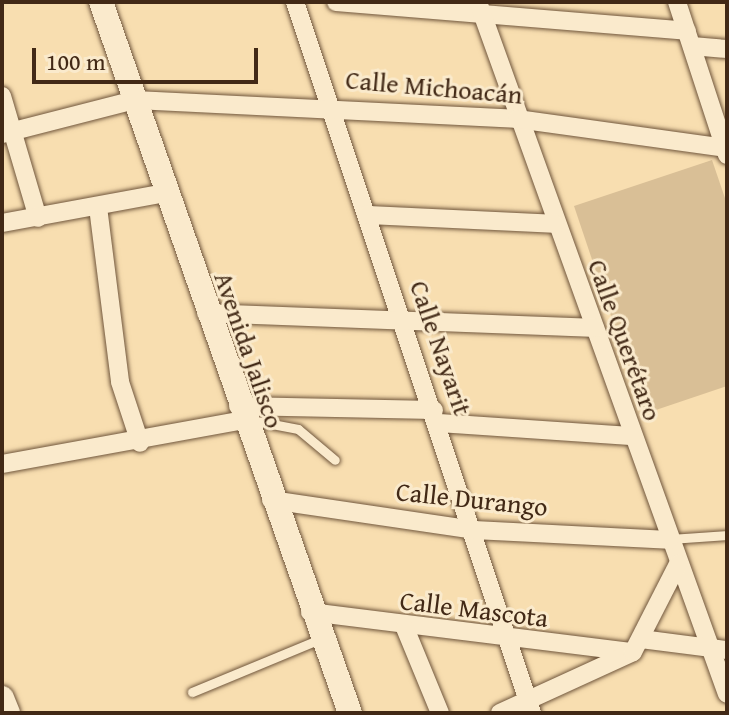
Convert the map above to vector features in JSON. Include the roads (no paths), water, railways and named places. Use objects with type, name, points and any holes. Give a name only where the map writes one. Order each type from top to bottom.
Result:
[{"type":"main road","name":"Avenida Jalisco","points":[[101,2],[310,612],[350,713]]},
{"type":"main road","points":[[2,698],[8,713]]},
{"type":"street","name":"Calle Nayarit","points":[[295,2],[404,319],[530,708]]},
{"type":"street","points":[[336,2],[479,6],[690,39],[727,49]]},
{"type":"street","points":[[677,2],[726,150]]},
{"type":"street","name":"Calle Querétaro","points":[[479,6],[669,540],[718,648],[727,694]]},
{"type":"street","points":[[2,96],[8,133],[38,218]]},
{"type":"street","name":"Calle Michoacán","points":[[8,133],[134,100],[329,104],[517,119],[726,150]]},
{"type":"street","points":[[2,223],[165,193]]},
{"type":"street","points":[[98,207],[120,382],[140,443]]},
{"type":"street","points":[[367,215],[555,224]]},
{"type":"street","points":[[206,313],[595,328]]},
{"type":"street","points":[[2,464],[140,443],[241,413],[436,417],[631,436]]},
{"type":"street","name":"Calle Durango","points":[[271,500],[474,530],[669,540]]},
{"type":"street","points":[[500,713],[530,708],[637,646],[678,564]]},
{"type":"street","name":"Calle Mascota","points":[[310,612],[508,641],[718,648]]},
{"type":"street","points":[[405,628],[440,713]]},
{"type":"lane","points":[[241,413],[298,429],[335,460]]},
{"type":"lane","points":[[669,540],[727,535]]},
{"type":"lane","points":[[192,692],[320,639]]}]
